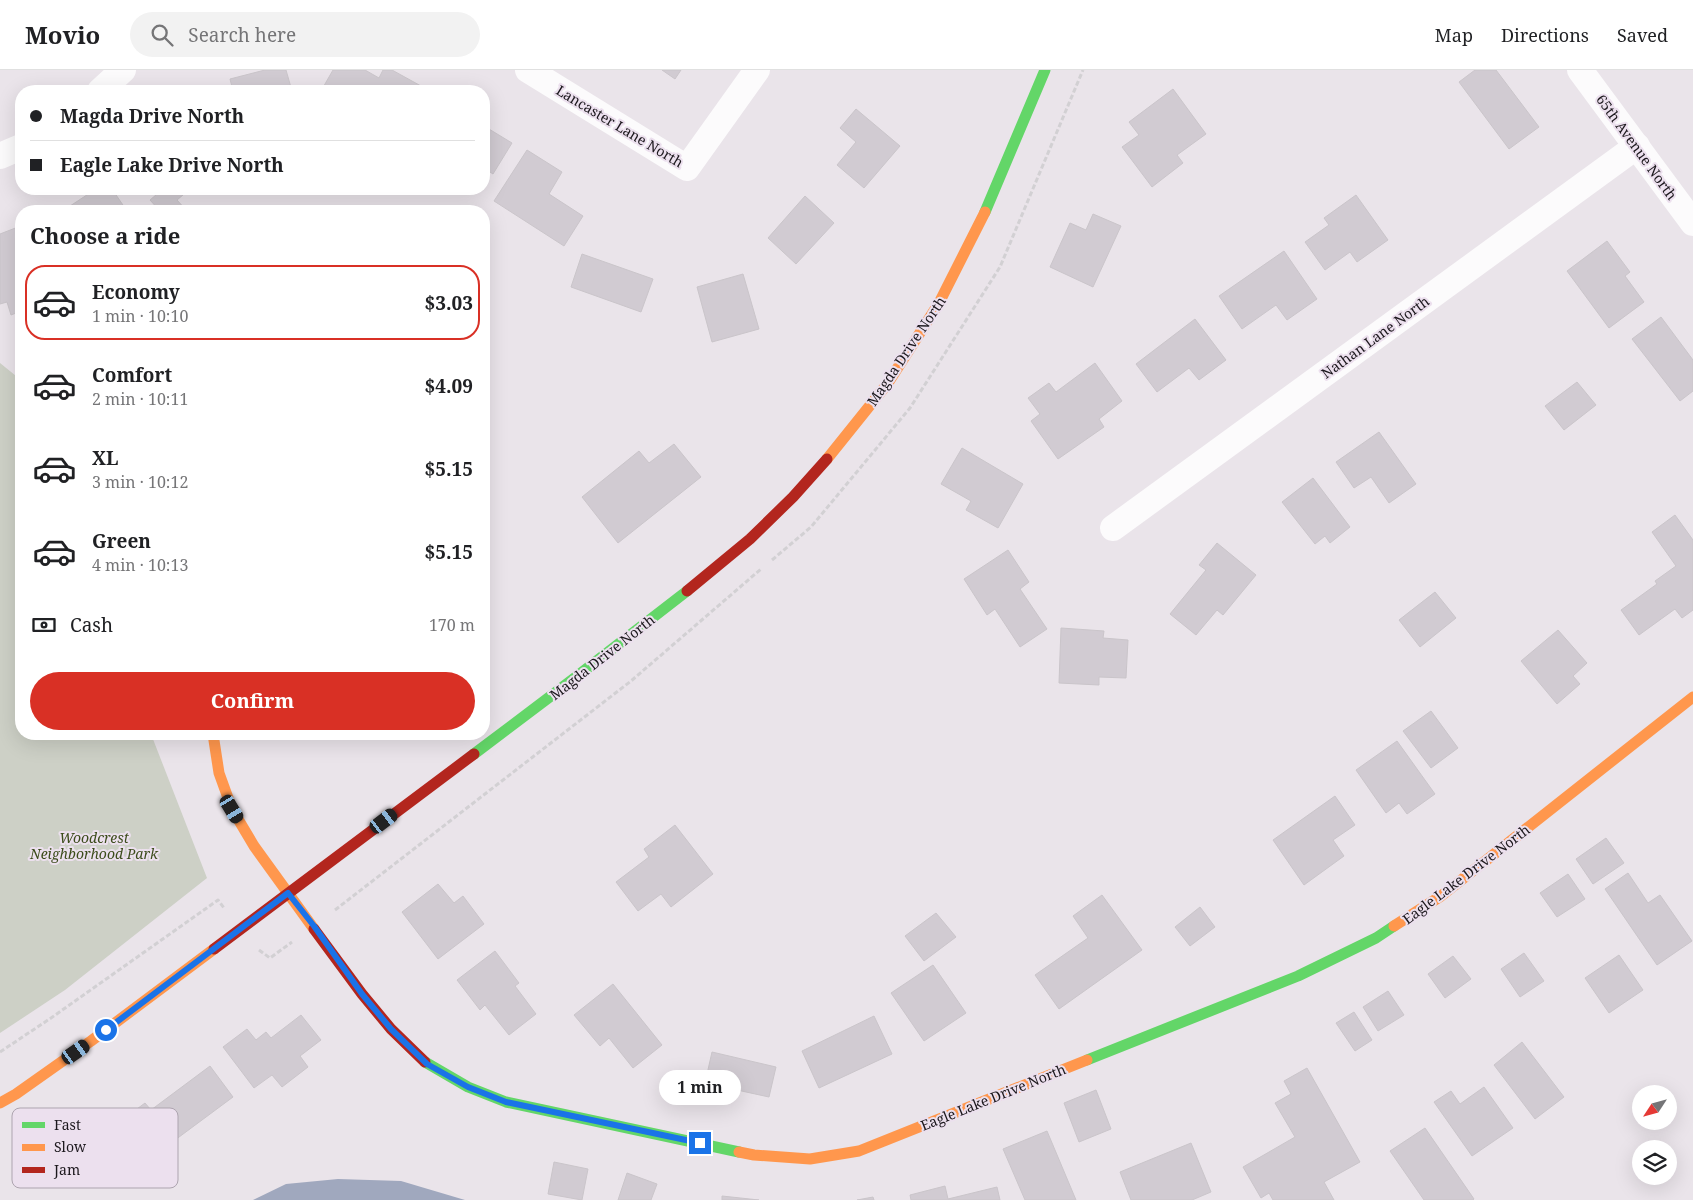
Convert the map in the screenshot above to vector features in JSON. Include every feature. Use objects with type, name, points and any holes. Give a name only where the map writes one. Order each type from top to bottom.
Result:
[{"type":"street","points":[[107,85],[123,70]]},
{"type":"street","name":"Lancaster Lane North","points":[[528,70],[687,168],[757,70]]},
{"type":"street","name":"Magda Drive North","points":[[0,1103],[92,1041],[576,678],[750,539],[793,497],[829,457],[888,383],[939,303],[986,210],[1045,70]]},
{"type":"street","name":"65th Avenue North","points":[[1580,70],[1693,224]]},
{"type":"street","name":"Nathan Lane North","points":[[1113,528],[1637,146]]},
{"type":"street","points":[[0,156],[15,150]]},
{"type":"street","name":"Eagle Lake Drive North","points":[[213,740],[219,773],[232,809],[254,846],[362,994],[391,1029],[427,1064],[468,1087],[506,1102],[754,1155],[810,1159],[859,1151],[1298,976],[1376,938],[1441,896],[1693,697]]},
{"type":"green space","name":"Woodcrest Neighborhood Park","points":[[0,363],[15,375],[15,740],[153,740],[207,878],[65,990],[0,1033]]},
{"type":"water","points":[[338,1179],[401,1181],[465,1200],[253,1200],[286,1184]]},
{"type":"building","points":[[265,70],[286,70],[290,85],[232,85],[230,79]]},
{"type":"building","points":[[333,70],[365,70],[379,78],[383,70],[392,70],[419,85],[324,85]]},
{"type":"building","points":[[662,70],[681,70],[675,79]]},
{"type":"building","points":[[1475,70],[1496,70],[1539,127],[1509,149],[1459,82]]},
{"type":"building","points":[[1173,89],[1206,134],[1177,155],[1183,163],[1152,187],[1122,147],[1139,135],[1129,122]]},
{"type":"building","points":[[856,109],[900,146],[864,188],[837,165],[856,142],[840,128]]},
{"type":"building","points":[[490,130],[512,143],[493,174],[490,172]]},
{"type":"building","points":[[527,150],[562,172],[549,194],[583,216],[564,246],[494,201]]},
{"type":"building","points":[[87,195],[116,195],[123,205],[72,205]]},
{"type":"building","points":[[156,195],[183,195],[177,200],[182,205],[155,205],[150,200]]},
{"type":"building","points":[[1356,195],[1388,240],[1357,262],[1350,252],[1325,270],[1305,242],[1329,225],[1324,218]]},
{"type":"building","points":[[805,196],[834,223],[796,264],[768,238]]},
{"type":"building","points":[[1093,214],[1121,226],[1093,287],[1050,267],[1070,223],[1086,230]]},
{"type":"building","points":[[15,228],[15,313],[11,315],[7,302],[0,304],[0,234]]},
{"type":"building","points":[[1607,241],[1630,272],[1625,276],[1644,302],[1609,328],[1567,271]]},
{"type":"building","points":[[1284,251],[1317,299],[1287,320],[1276,305],[1242,329],[1219,296]]},
{"type":"building","points":[[582,254],[653,279],[641,312],[571,287]]},
{"type":"building","points":[[743,274],[759,329],[712,342],[697,287]]},
{"type":"building","points":[[1661,317],[1693,360],[1693,391],[1680,401],[1632,339]]},
{"type":"building","points":[[1195,319],[1226,360],[1199,380],[1189,368],[1157,392],[1136,364]]},
{"type":"building","points":[[1095,363],[1122,401],[1099,419],[1104,427],[1058,459],[1031,421],[1040,414],[1028,398],[1049,383],[1056,392]]},
{"type":"building","points":[[1577,382],[1596,405],[1564,430],[1545,406]]},
{"type":"building","points":[[1379,432],[1416,484],[1389,503],[1371,477],[1354,488],[1336,462]]},
{"type":"building","points":[[674,444],[701,477],[618,543],[582,497],[639,451],[649,463]]},
{"type":"building","points":[[962,448],[1023,484],[998,528],[966,510],[971,501],[941,484]]},
{"type":"building","points":[[1313,478],[1350,527],[1330,543],[1325,536],[1315,544],[1282,502]]},
{"type":"building","points":[[1675,515],[1693,540],[1693,610],[1682,618],[1675,609],[1639,635],[1621,610],[1657,584],[1655,581],[1676,566],[1652,532]]},
{"type":"building","points":[[1217,543],[1256,575],[1223,615],[1217,610],[1196,635],[1170,614],[1206,570],[1199,565]]},
{"type":"building","points":[[1008,550],[1029,582],[1020,589],[1047,629],[1020,647],[995,609],[987,615],[964,579]]},
{"type":"building","points":[[1435,592],[1456,618],[1420,647],[1399,620]]},
{"type":"building","points":[[1061,628],[1104,631],[1103,638],[1128,640],[1126,678],[1099,677],[1099,685],[1059,683]]},
{"type":"building","points":[[1558,630],[1587,663],[1573,676],[1580,684],[1557,704],[1521,661]]},
{"type":"building","points":[[1431,711],[1458,748],[1431,768],[1403,731]]},
{"type":"building","points":[[1397,741],[1435,794],[1407,814],[1399,803],[1386,813],[1356,770]]},
{"type":"building","points":[[1335,796],[1355,825],[1333,840],[1344,856],[1304,885],[1273,840]]},
{"type":"building","points":[[675,825],[713,874],[671,907],[661,894],[638,911],[616,882],[649,857],[644,849]]},
{"type":"building","points":[[1606,838],[1624,863],[1593,884],[1576,859]]},
{"type":"building","points":[[1628,873],[1648,903],[1660,895],[1692,941],[1657,965],[1605,889]]},
{"type":"building","points":[[1568,874],[1585,899],[1557,917],[1540,893]]},
{"type":"building","points":[[438,884],[454,903],[463,896],[484,924],[438,959],[402,912]]},
{"type":"building","points":[[1102,895],[1142,950],[1059,1009],[1035,975],[1088,938],[1073,916]]},
{"type":"building","points":[[1200,907],[1215,927],[1190,946],[1175,927]]},
{"type":"building","points":[[936,913],[956,937],[924,961],[905,936]]},
{"type":"building","points":[[495,951],[519,983],[515,986],[536,1014],[509,1035],[485,1005],[480,1010],[457,980]]},
{"type":"building","points":[[1524,953],[1544,981],[1520,997],[1501,969]]},
{"type":"building","points":[[1619,955],[1643,990],[1609,1013],[1585,978]]},
{"type":"building","points":[[1453,956],[1471,979],[1445,998],[1428,974]]},
{"type":"building","points":[[933,965],[966,1013],[924,1041],[891,993]]},
{"type":"building","points":[[613,984],[662,1045],[633,1068],[609,1038],[600,1046],[574,1015]]},
{"type":"building","points":[[1388,991],[1404,1015],[1378,1031],[1363,1007]]},
{"type":"building","points":[[1354,1012],[1372,1040],[1355,1051],[1336,1023]]},
{"type":"building","points":[[301,1015],[321,1040],[300,1056],[308,1067],[282,1087],[272,1075],[254,1088],[223,1047],[247,1029],[256,1040],[266,1032],[271,1038]]},
{"type":"building","points":[[874,1016],[892,1054],[819,1088],[802,1051]]},
{"type":"building","points":[[1522,1042],[1564,1097],[1535,1119],[1494,1065]]},
{"type":"building","points":[[712,1052],[776,1067],[769,1097],[705,1083]]},
{"type":"building","points":[[210,1066],[233,1097],[178,1138],[178,1108],[154,1108]]},
{"type":"building","points":[[1307,1068],[1360,1162],[1324,1182],[1334,1200],[1273,1200],[1269,1193],[1261,1198],[1243,1167],[1295,1137],[1275,1103],[1291,1094],[1284,1081]]},
{"type":"building","points":[[1484,1087],[1513,1128],[1472,1156],[1434,1102],[1451,1091],[1460,1104]]},
{"type":"building","points":[[1096,1090],[1111,1129],[1079,1142],[1064,1103]]},
{"type":"building","points":[[145,1103],[149,1108],[138,1108]]},
{"type":"building","points":[[1425,1128],[1473,1200],[1424,1200],[1390,1151]]},
{"type":"building","points":[[1047,1131],[1076,1200],[1025,1200],[1003,1149]]},
{"type":"building","points":[[1191,1143],[1211,1192],[1192,1200],[1131,1200],[1120,1172]]},
{"type":"building","points":[[554,1162],[588,1169],[582,1200],[548,1194]]},
{"type":"building","points":[[627,1173],[657,1184],[651,1200],[618,1200]]},
{"type":"building","points":[[945,1186],[948,1199],[997,1187],[1000,1200],[911,1200],[910,1195]]},
{"type":"building","points":[[722,1196],[759,1200],[722,1200]]},
{"type":"building","points":[[873,1197],[874,1200],[857,1200]]},
{"type":"traffic: fast","points":[[985,212],[1045,70]]},
{"type":"traffic: fast","points":[[474,754],[687,591]]},
{"type":"traffic: fast","points":[[1087,1060],[1298,976],[1376,938],[1394,926]]},
{"type":"traffic: fast","points":[[425,1062],[468,1087],[506,1102],[739,1152]]},
{"type":"traffic: slow","points":[[827,459],[888,383],[939,303],[985,212]]},
{"type":"traffic: slow","points":[[1394,926],[1441,896],[1693,697]]},
{"type":"traffic: slow","points":[[214,740],[219,773],[232,809],[254,846],[314,929]]},
{"type":"traffic: slow","points":[[0,1103],[16,1094],[91,1041],[214,949]]},
{"type":"traffic: slow","points":[[739,1152],[754,1155],[810,1159],[859,1151],[1087,1060]]},
{"type":"traffic: jam","points":[[687,591],[750,539],[793,497],[827,459]]},
{"type":"traffic: jam","points":[[214,949],[474,754]]},
{"type":"traffic: jam","points":[[314,929],[362,994],[391,1029],[425,1062]]},
{"type":"route","points":[[106,1030],[288,893],[362,994],[391,1029],[427,1064],[468,1087],[506,1102],[700,1143]]}]
